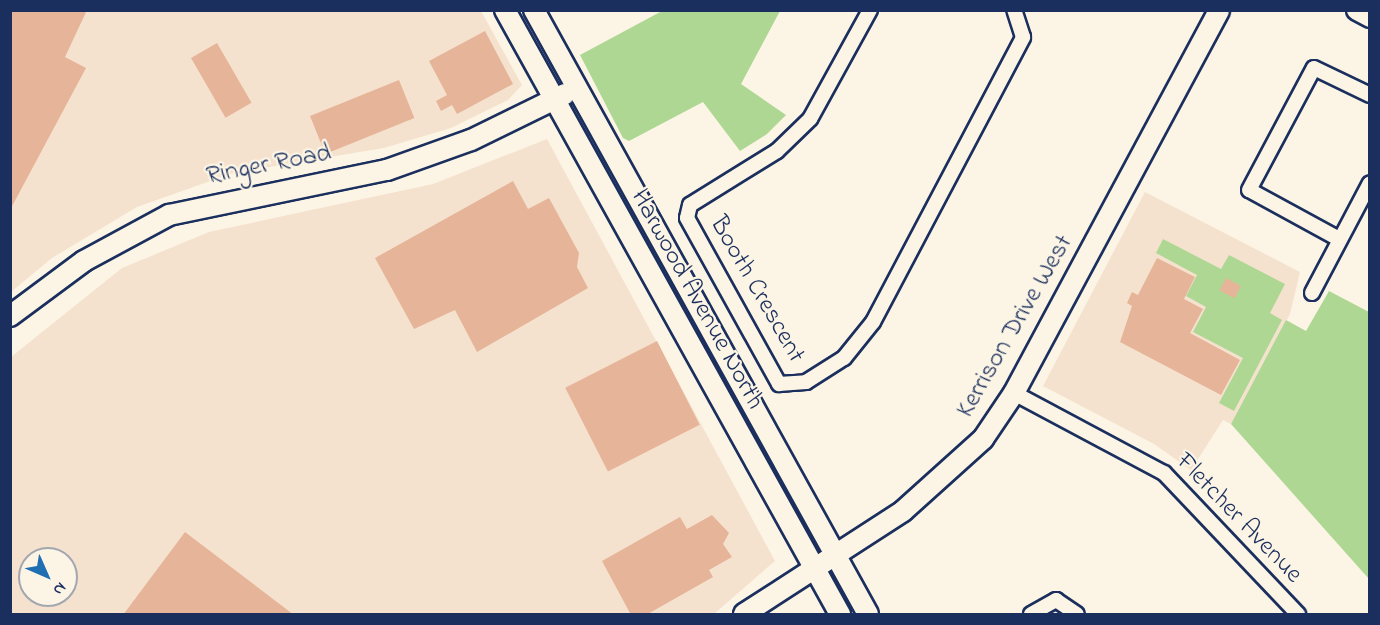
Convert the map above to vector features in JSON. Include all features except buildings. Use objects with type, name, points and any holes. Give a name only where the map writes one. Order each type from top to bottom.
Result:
[{"type":"street","name":"Harwood Avenue North","points":[[505,10],[840,615]]},
{"type":"street","name":"Harwood Avenue North","points":[[534,10],[868,615]]},
{"type":"street","name":"Booth Crescent","points":[[870,10],[810,119],[777,150],[690,205],[687,218],[779,384],[806,382],[844,358],[873,322],[1023,37],[1014,10]]},
{"type":"street","name":"Kerrison Drive West","points":[[744,615],[813,567],[835,555],[963,463],[1014,393],[1219,10]]},
{"type":"street","points":[[1357,10],[1370,17]]},
{"type":"street","points":[[1339,239],[1249,190],[1314,68],[1370,95]]},
{"type":"street","name":"Ringer Road","points":[[10,316],[84,261],[169,215],[387,170],[471,140],[578,88]]},
{"type":"street","points":[[1312,293],[1370,183]]},
{"type":"street","name":"Fletcher Avenue","points":[[1014,393],[1164,473],[1298,615]]},
{"type":"street","points":[[1031,615],[1056,600],[1077,615]]},
{"type":"shaded area","points":[[11,11],[481,11],[522,85],[508,100],[451,128],[384,148],[233,173],[137,207],[52,258],[11,292]]},
{"type":"shaded area","points":[[547,139],[775,561],[714,614],[11,614],[11,357],[122,268],[209,232],[433,184]]},
{"type":"shaded area","points":[[1145,192],[1300,272],[1290,314],[1231,424],[1223,420],[1191,470],[1154,444],[1043,386]]},
{"type":"green space","points":[[662,11],[780,11],[741,84],[786,115],[767,134],[740,151],[703,102],[629,141],[623,138],[580,55]]},
{"type":"green space","points":[[1163,239],[1221,269],[1229,255],[1285,284],[1270,313],[1282,320],[1234,411],[1219,403],[1243,358],[1193,332],[1206,307],[1186,296],[1197,275],[1156,253]]},
{"type":"green space","points":[[1329,291],[1369,312],[1369,579],[1231,424],[1286,320],[1306,331]]}]
